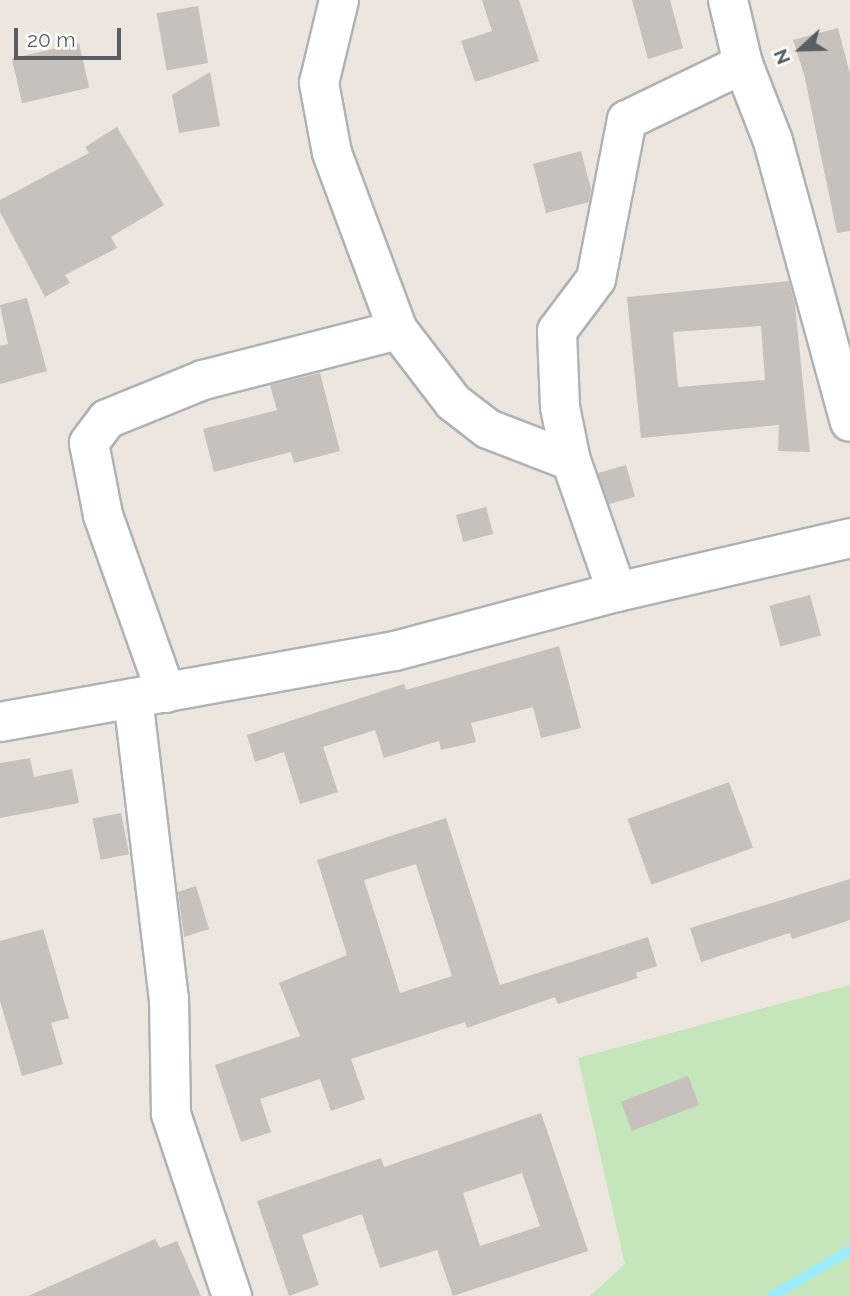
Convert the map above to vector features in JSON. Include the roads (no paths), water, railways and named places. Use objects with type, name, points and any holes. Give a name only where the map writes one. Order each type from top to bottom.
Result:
[{"type":"street","points":[[339,0],[319,83],[321,95],[332,153],[398,330],[453,402],[488,429],[571,461]]},
{"type":"street","points":[[728,0],[743,64],[773,141],[850,422]]},
{"type":"street","points":[[617,592],[571,461],[560,407],[557,331],[596,279],[627,120],[743,64]]},
{"type":"street","points":[[232,1296],[171,1114],[169,998],[149,696],[103,515],[89,443],[107,419],[203,380],[398,330]]},
{"type":"street","points":[[0,722],[395,651],[617,592],[850,538]]},
{"type":"waterway","points":[[772,1296],[850,1250]]}]
